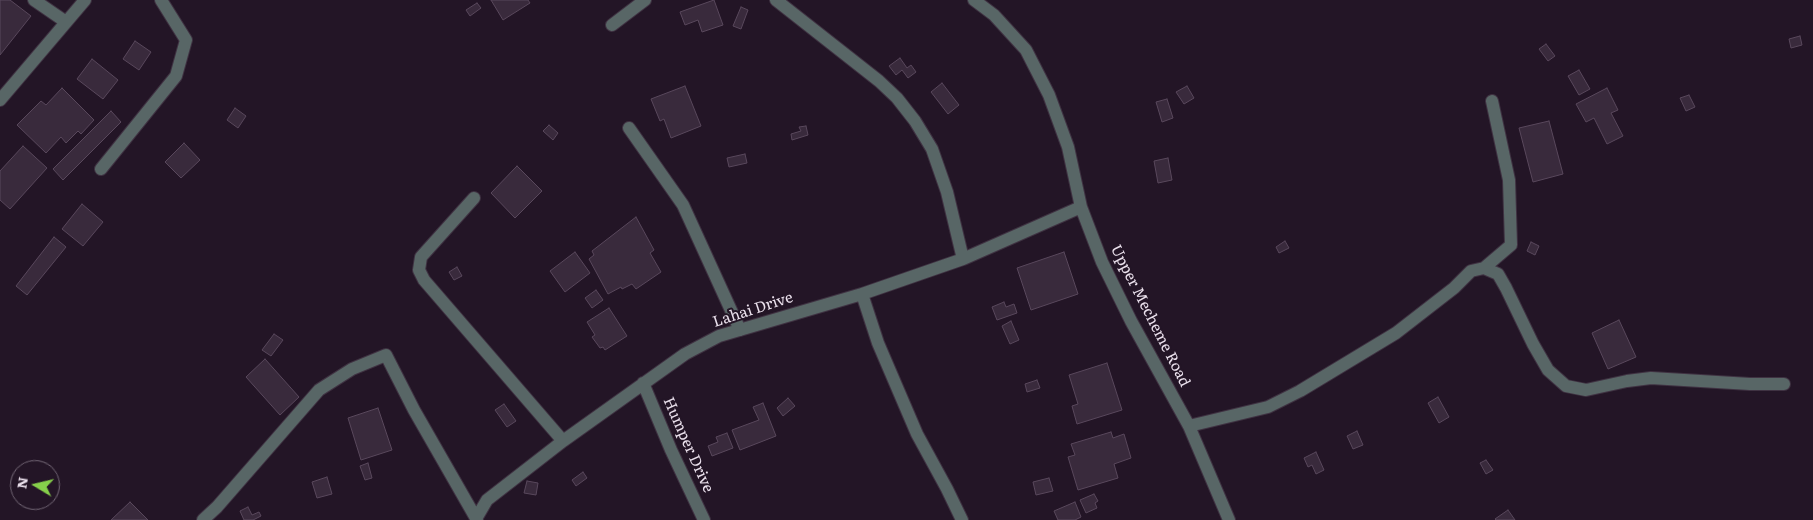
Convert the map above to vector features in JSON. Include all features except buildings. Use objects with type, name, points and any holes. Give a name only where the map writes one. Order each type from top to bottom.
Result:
[{"type":"street","points":[[34,0],[66,22]]},
{"type":"street","points":[[0,100],[85,0]]},
{"type":"street","points":[[101,169],[176,76],[186,40],[161,0]]},
{"type":"street","points":[[612,25],[645,0]]},
{"type":"street","points":[[776,0],[879,81],[897,98],[915,121],[932,148],[947,192],[963,259]]},
{"type":"street","name":"Upper Mecheme Road","points":[[974,0],[994,15],[1026,50],[1045,87],[1068,146],[1081,207],[1102,262],[1122,304],[1189,426],[1229,520]]},
{"type":"street","points":[[1189,426],[1268,407],[1300,391],[1396,333],[1454,288],[1471,271],[1484,268],[1511,245],[1509,180],[1492,101]]},
{"type":"street","points":[[629,128],[683,204],[740,330]]},
{"type":"street","points":[[474,198],[421,256],[419,270],[424,280],[563,440]]},
{"type":"street","name":"Lahai Drive","points":[[477,519],[487,500],[563,440],[685,354],[719,336],[862,294],[963,259],[1081,207]]},
{"type":"street","points":[[1484,268],[1498,274],[1548,370],[1566,386],[1586,390],[1651,378],[1750,384],[1784,384]]},
{"type":"street","points":[[862,294],[878,343],[916,434],[962,520]]},
{"type":"street","points":[[203,520],[217,507],[320,390],[352,369],[386,354],[414,410],[477,519]]},
{"type":"street","name":"Humper Drive","points":[[643,383],[671,450],[704,520]]}]
